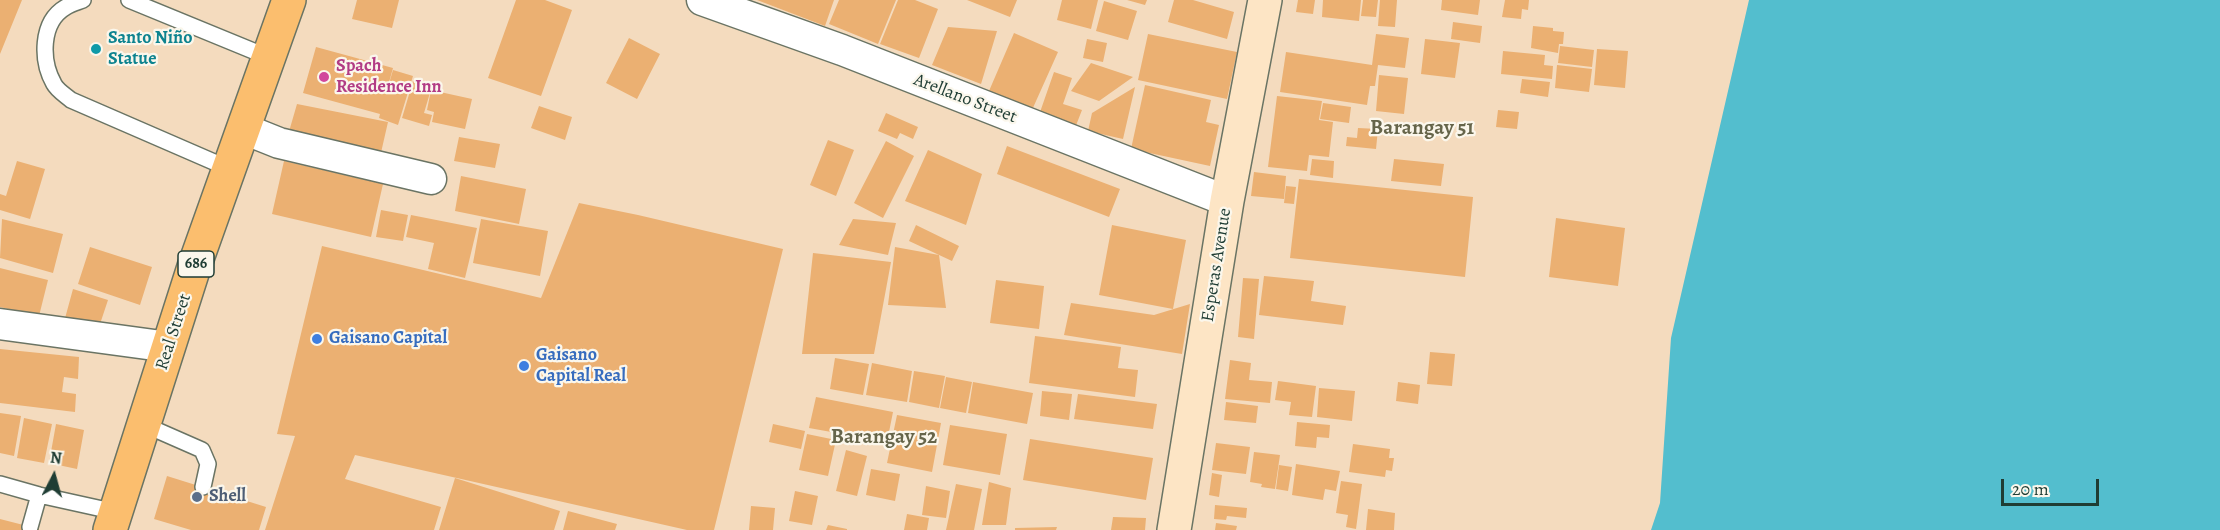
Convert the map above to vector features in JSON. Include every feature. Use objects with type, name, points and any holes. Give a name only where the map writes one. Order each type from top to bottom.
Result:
[{"type":"main road","name":"Real Street","points":[[113,521],[194,267],[289,0]]},
{"type":"street","name":"Arellano Street","points":[[702,0],[842,50],[1227,201]]},
{"type":"street","name":"Esperas Avenue","points":[[1174,530],[1227,201],[1265,0]]},
{"type":"street","points":[[244,129],[279,143],[431,179]]},
{"type":"street","points":[[0,324],[169,347]]},
{"type":"lane","points":[[83,0],[64,7],[52,22],[46,38],[45,57],[54,85],[71,100],[230,169]]},
{"type":"lane","points":[[129,0],[268,57]]},
{"type":"lane","points":[[145,425],[202,450],[208,464],[203,487]]},
{"type":"lane","points":[[0,484],[113,521]]},
{"type":"lane","points":[[30,527],[39,495]]},
{"type":"water","points":[[1749,0],[2220,0],[2220,530],[1651,530],[1660,503],[1671,338]]},
{"type":"building","points":[[0,0],[22,0],[0,54]]},
{"type":"building","points":[[357,0],[399,0],[392,28],[352,19]]},
{"type":"building","points":[[516,0],[545,0],[572,10],[541,96],[488,78]]},
{"type":"building","points":[[757,0],[834,0],[825,26]]},
{"type":"building","points":[[839,0],[896,0],[878,44],[829,24]]},
{"type":"building","points":[[898,0],[915,0],[938,9],[919,58],[880,44]]},
{"type":"building","points":[[967,0],[1017,0],[1010,17]]},
{"type":"building","points":[[1062,0],[1098,0],[1091,29],[1057,20]]},
{"type":"building","points":[[1127,0],[1147,0],[1145,5]]},
{"type":"building","points":[[1174,0],[1193,0],[1234,12],[1227,39],[1168,22]]},
{"type":"building","points":[[1298,0],[1315,0],[1313,14],[1296,12]]},
{"type":"building","points":[[1323,0],[1361,0],[1359,21],[1322,17]]},
{"type":"building","points":[[1363,0],[1378,0],[1376,17],[1361,16]]},
{"type":"building","points":[[1380,0],[1397,0],[1395,27],[1378,26]]},
{"type":"building","points":[[1442,0],[1480,0],[1478,15],[1441,10]]},
{"type":"building","points":[[1505,0],[1529,0],[1528,10],[1522,9],[1521,19],[1502,17]]},
{"type":"building","points":[[1104,1],[1137,11],[1128,40],[1096,31]]},
{"type":"building","points":[[1453,22],[1482,26],[1480,43],[1451,39]]},
{"type":"building","points":[[1533,26],[1553,28],[1553,31],[1564,32],[1563,44],[1559,44],[1558,53],[1531,48]]},
{"type":"building","points":[[948,27],[997,31],[981,84],[932,65]]},
{"type":"building","points":[[1014,33],[1058,52],[1032,110],[989,91]]},
{"type":"building","points":[[1148,34],[1237,52],[1227,99],[1138,80]]},
{"type":"building","points":[[1376,34],[1409,38],[1405,68],[1378,65],[1375,86],[1370,86],[1367,105],[1280,92],[1286,52],[1372,65]]},
{"type":"building","points":[[629,38],[660,54],[637,99],[606,83]]},
{"type":"building","points":[[1087,39],[1107,43],[1103,62],[1083,58]]},
{"type":"building","points":[[1425,39],[1460,43],[1455,78],[1421,74]]},
{"type":"building","points":[[1560,46],[1594,50],[1592,67],[1558,63]]},
{"type":"building","points":[[316,47],[393,68],[385,97],[393,70],[413,76],[398,125],[379,118],[380,114],[303,93]]},
{"type":"building","points":[[1597,49],[1628,51],[1625,88],[1594,85]]},
{"type":"building","points":[[1503,51],[1545,55],[1544,65],[1553,66],[1552,79],[1501,74]]},
{"type":"building","points":[[1091,63],[1133,77],[1099,101],[1071,91]]},
{"type":"building","points":[[1557,65],[1592,69],[1589,92],[1555,88]]},
{"type":"building","points":[[1054,72],[1072,78],[1063,104],[1082,110],[1075,128],[1039,115]]},
{"type":"building","points":[[1379,75],[1408,78],[1404,114],[1376,111]]},
{"type":"building","points":[[1522,79],[1550,82],[1548,97],[1520,93]]},
{"type":"building","points":[[413,81],[432,86],[424,113],[432,115],[429,126],[402,118]]},
{"type":"building","points":[[1145,85],[1211,100],[1206,122],[1219,125],[1210,166],[1131,149]]},
{"type":"building","points":[[1135,87],[1123,139],[1088,131],[1092,113]]},
{"type":"building","points":[[431,90],[472,99],[465,129],[432,122],[434,112],[427,110]]},
{"type":"building","points":[[1277,96],[1322,101],[1319,120],[1333,122],[1329,157],[1309,155],[1307,171],[1268,167]]},
{"type":"building","points":[[1323,103],[1351,107],[1349,123],[1320,119]]},
{"type":"building","points":[[297,104],[388,122],[380,157],[288,135]]},
{"type":"building","points":[[539,106],[572,117],[565,140],[531,128]]},
{"type":"building","points":[[1498,110],[1519,112],[1517,129],[1496,127]]},
{"type":"building","points":[[886,113],[918,127],[913,139],[900,133],[897,139],[878,131]]},
{"type":"building","points":[[1358,128],[1378,129],[1376,149],[1346,146],[1347,137],[1357,138]]},
{"type":"building","points":[[459,137],[500,144],[495,168],[454,161]]},
{"type":"building","points":[[828,140],[854,150],[836,196],[810,185]]},
{"type":"building","points":[[886,141],[914,156],[883,218],[854,203]]},
{"type":"building","points":[[1007,146],[1120,189],[1109,217],[997,174]]},
{"type":"building","points":[[928,150],[982,174],[966,225],[905,201]]},
{"type":"building","points":[[1312,159],[1334,161],[1333,178],[1310,175]]},
{"type":"building","points":[[1394,159],[1444,164],[1441,186],[1391,181]]},
{"type":"building","points":[[17,161],[45,169],[30,219],[0,210],[0,194],[6,196]]},
{"type":"building","points":[[284,161],[383,184],[371,237],[272,214]]},
{"type":"building","points":[[1254,172],[1286,176],[1284,199],[1251,196]]},
{"type":"building","points":[[461,176],[526,189],[519,224],[455,211]]},
{"type":"building","points":[[1299,179],[1473,197],[1465,277],[1290,258]]},
{"type":"building","points":[[1286,186],[1296,187],[1294,204],[1284,203]]},
{"type":"building","name":"Gaisano Capital Real","points":[[579,203],[783,249],[714,530],[687,530],[355,455],[345,479],[441,507],[434,530],[265,530],[295,436],[277,434],[322,246],[541,298]]},
{"type":"building","points":[[381,210],[408,215],[403,241],[376,237]]},
{"type":"building","points":[[411,215],[477,228],[465,278],[428,269],[434,243],[406,237]]},
{"type":"building","points":[[1556,218],[1625,228],[1618,286],[1549,277]]},
{"type":"building","points":[[2,219],[63,234],[53,273],[0,258]]},
{"type":"building","points":[[481,219],[548,231],[540,276],[473,263]]},
{"type":"building","points":[[853,219],[896,223],[888,255],[839,245]]},
{"type":"building","points":[[916,225],[959,246],[952,261],[909,241]]},
{"type":"building","points":[[1112,225],[1186,240],[1173,309],[1099,295]]},
{"type":"building","points":[[90,247],[152,267],[140,305],[78,284]]},
{"type":"building","points":[[895,247],[939,255],[946,308],[888,305]]},
{"type":"building","points":[[813,253],[891,262],[874,354],[802,354]]},
{"type":"building","points":[[0,268],[48,280],[39,316],[0,307]]},
{"type":"building","points":[[1264,276],[1314,281],[1311,301],[1346,306],[1343,325],[1259,315]]},
{"type":"building","points":[[1243,278],[1259,279],[1254,339],[1238,337]]},
{"type":"building","points":[[996,280],[1044,286],[1039,329],[990,323]]},
{"type":"building","points":[[73,289],[108,300],[97,333],[64,322]]},
{"type":"building","points":[[1071,303],[1154,315],[1190,304],[1182,354],[1064,335]]},
{"type":"building","points":[[1035,336],[1121,347],[1118,368],[1138,370],[1135,397],[1029,383]]},
{"type":"building","points":[[0,349],[79,357],[78,379],[64,377],[62,392],[76,394],[75,412],[0,403]]},
{"type":"building","points":[[1430,352],[1455,354],[1452,386],[1427,384]]},
{"type":"building","points":[[835,358],[869,364],[863,395],[830,389]]},
{"type":"building","points":[[1230,360],[1251,363],[1249,380],[1272,382],[1270,403],[1225,399]]},
{"type":"building","points":[[872,363],[912,371],[907,402],[866,395]]},
{"type":"building","points":[[914,371],[945,376],[939,408],[909,402]]},
{"type":"building","points":[[946,377],[972,382],[966,413],[940,408]]},
{"type":"building","points":[[1278,381],[1316,386],[1312,417],[1289,415],[1291,402],[1275,400]]},
{"type":"building","points":[[973,382],[1033,393],[1027,424],[968,413]]},
{"type":"building","points":[[1398,382],[1420,385],[1418,404],[1396,401]]},
{"type":"building","points":[[1319,388],[1355,391],[1352,421],[1317,417]]},
{"type":"building","points":[[1042,391],[1072,394],[1069,420],[1040,416]]},
{"type":"building","points":[[1078,394],[1157,404],[1153,429],[1074,419]]},
{"type":"building","points":[[816,397],[893,412],[887,442],[809,428]]},
{"type":"building","points":[[1226,402],[1258,406],[1256,423],[1224,420]]},
{"type":"building","points":[[0,413],[21,416],[14,456],[0,453]]},
{"type":"building","points":[[897,415],[941,423],[932,472],[887,463]]},
{"type":"building","points":[[24,418],[52,424],[44,463],[17,458]]},
{"type":"building","points":[[1297,422],[1330,425],[1329,438],[1317,437],[1316,448],[1295,446]]},
{"type":"building","points":[[56,424],[84,430],[77,469],[49,463]]},
{"type":"building","points":[[773,424],[805,431],[801,449],[769,442]]},
{"type":"building","points":[[950,425],[1007,434],[1000,475],[943,465]]},
{"type":"building","points":[[807,434],[836,440],[828,476],[799,470]]},
{"type":"building","points":[[1030,439],[1153,458],[1146,500],[1023,480]]},
{"type":"building","points":[[1216,443],[1250,447],[1246,474],[1212,470]]},
{"type":"building","points":[[1353,444],[1390,449],[1389,458],[1394,458],[1392,471],[1386,470],[1385,477],[1349,472]]},
{"type":"building","points":[[846,450],[867,456],[857,496],[836,491]]},
{"type":"building","points":[[1254,452],[1280,455],[1275,489],[1261,487],[1262,484],[1250,482]]},
{"type":"building","points":[[1296,464],[1340,471],[1336,491],[1325,489],[1323,500],[1292,495]]},
{"type":"building","points":[[1279,465],[1292,467],[1288,491],[1276,489]]},
{"type":"building","points":[[871,469],[900,474],[895,501],[866,495]]},
{"type":"building","points":[[1212,473],[1222,475],[1219,497],[1209,495]]},
{"type":"building","name":"Shell","points":[[167,476],[266,507],[259,530],[191,530],[154,519]]},
{"type":"building","points":[[455,478],[560,511],[554,530],[439,530]]},
{"type":"building","points":[[1341,481],[1362,484],[1356,529],[1346,527],[1348,515],[1336,513]]},
{"type":"building","points":[[989,482],[1011,488],[1006,525],[982,525]]},
{"type":"building","points":[[956,484],[982,489],[974,530],[946,530]]},
{"type":"building","points":[[926,486],[950,491],[946,518],[922,515]]},
{"type":"building","points":[[795,491],[818,496],[812,525],[789,521]]},
{"type":"building","points":[[1215,505],[1247,508],[1246,518],[1227,516],[1226,520],[1214,519]]},
{"type":"building","points":[[751,506],[775,508],[773,530],[749,530]]},
{"type":"building","points":[[1368,509],[1395,513],[1394,530],[1366,530]]},
{"type":"building","points":[[568,511],[617,524],[615,530],[563,530]]},
{"type":"building","points":[[907,514],[929,518],[927,530],[904,530]]},
{"type":"building","points":[[1113,517],[1146,518],[1145,530],[1111,530]]},
{"type":"building","points":[[0,519],[39,529],[39,530],[0,530]]},
{"type":"building","points":[[1216,523],[1237,526],[1236,530],[1215,530]]},
{"type":"building","points":[[828,525],[847,529],[847,530],[826,530]]},
{"type":"building","points":[[1057,527],[1056,530],[1015,530],[1015,528]]},
{"type":"place","name":"Santo Niño Statue","points":[[96,49]]},
{"type":"place","name":"Spach Residence Inn","points":[[324,77]]},
{"type":"place","name":"Gaisano Capital","points":[[317,339]]},
{"type":"place","name":"Gaisano Capital Real","points":[[524,366]]},
{"type":"place","name":"Shell","points":[[197,497]]},
{"type":"district","name":"Barangay 51","points":[[1422,129]]},
{"type":"district","name":"Barangay 52","points":[[884,438]]}]
